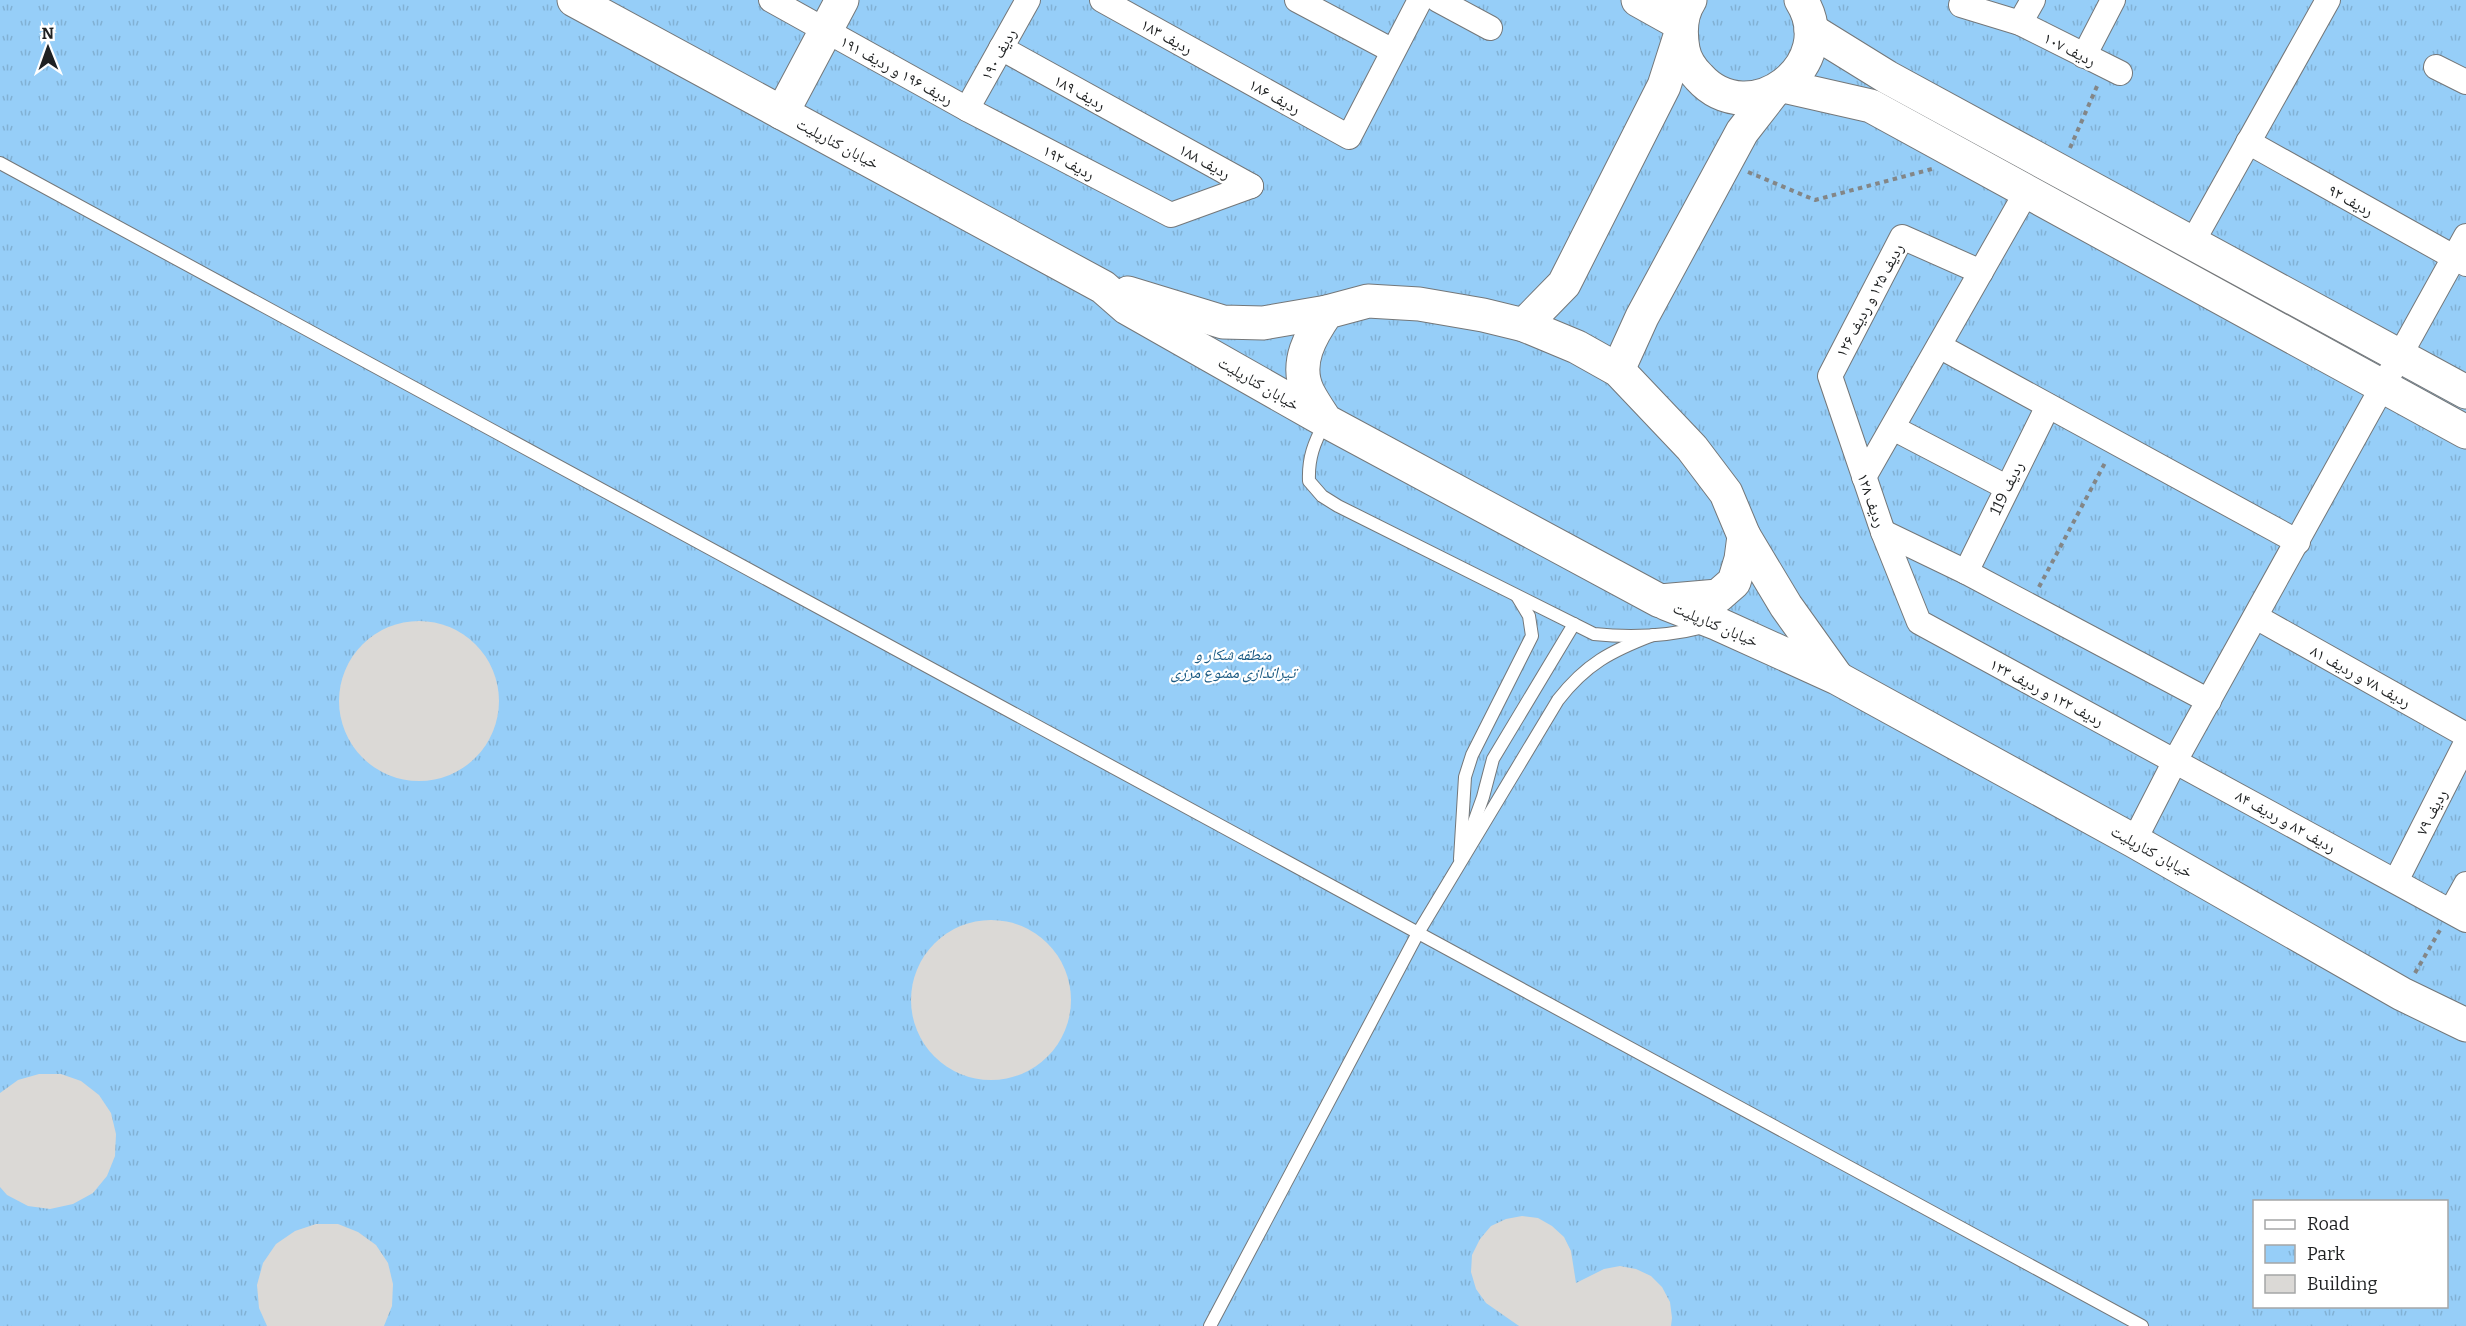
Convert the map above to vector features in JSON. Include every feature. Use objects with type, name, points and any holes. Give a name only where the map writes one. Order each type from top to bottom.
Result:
[{"type":"main road","name":"خیابان کنارپلیت","points":[[574,0],[1103,287],[1223,322],[1263,323],[1368,302],[1419,304],[1524,325],[1577,347],[1618,370],[1692,448],[1726,493],[1744,536],[1786,606],[1838,678]]},
{"type":"main road","points":[[782,113],[842,0]]},
{"type":"main road","points":[[1638,0],[1684,20]]},
{"type":"main road","points":[[1618,370],[1642,317],[1742,132],[1778,89],[1799,71],[1809,52],[1808,10]]},
{"type":"main road","points":[[1808,10],[1887,77],[2466,392]]},
{"type":"main road","points":[[1684,20],[1684,54],[1692,70],[1704,83],[1720,93],[1737,98],[1756,97],[1778,89],[1871,106],[2466,432]]},
{"type":"main road","points":[[1524,325],[1564,284],[1664,86],[1684,20]]},
{"type":"main road","name":"خیابان کنارپلیت","points":[[1103,287],[1127,308],[1326,422],[1660,601],[1718,624],[1838,678],[2134,841],[2402,994],[2466,1025]]},
{"type":"main road","points":[[1326,422],[1307,391],[1304,375],[1305,352],[1309,338],[1327,312]]},
{"type":"main road","points":[[1660,601],[1718,596],[1734,582],[1741,559],[1744,536]]},
{"type":"street","name":"ردیف ۱۹۶ و ردیف ۱۹۱","points":[[771,0],[967,109]]},
{"type":"street","name":"ردیف ۱۹۰","points":[[967,109],[1028,0]]},
{"type":"street","name":"ردیف ۱۸۳","points":[[1102,0],[1201,54]]},
{"type":"street","points":[[1297,0],[1392,51],[1420,0]]},
{"type":"street","points":[[1438,0],[1490,28]]},
{"type":"street","points":[[2020,23],[2033,0]]},
{"type":"street","points":[[2084,56],[2112,0]]},
{"type":"street","points":[[2192,243],[2248,142],[2319,3]]},
{"type":"street","name":"ردیف ۱۰۷","points":[[1961,5],[2020,23],[2113,70]]},
{"type":"street","name":"ردیف ۱۸۹","points":[[1001,48],[1159,136]]},
{"type":"street","name":"ردیف ۱۸۶","points":[[1201,54],[1349,137],[1392,51]]},
{"type":"street","points":[[2436,67],[2466,82]]},
{"type":"street","name":"ردیف ۱۹۲","points":[[967,109],[1171,215],[1251,186]]},
{"type":"street","name":"ردیف ۱۸۸","points":[[1159,136],[1251,186]]},
{"type":"street","name":"ردیف ۹۲","points":[[2248,142],[2460,261]]},
{"type":"street","points":[[1864,477],[2027,191]]},
{"type":"street","points":[[2134,841],[2175,761],[2384,387],[2460,261],[2466,236]]},
{"type":"street","name":"ردیف ۱۲۵ و ردیف ۱۲۶","points":[[1830,376],[1902,237],[1980,273]]},
{"type":"street","points":[[1939,346],[2298,542]]},
{"type":"street","name":"ردیف ۱۲۸","points":[[1830,376],[1883,532],[1919,622]]},
{"type":"street","name":"ردیف 119","points":[[1966,572],[2048,406]]},
{"type":"street","points":[[1893,428],[2006,487]]},
{"type":"street","points":[[1883,532],[1966,572],[2209,701]]},
{"type":"street","name":"ردیف ۷۸ و ردیف ۸۱","points":[[2256,617],[2466,735]]},
{"type":"street","name":"ردیف ۱۲۲ و ردیف ۱۲۳","points":[[1919,622],[2175,761]]},
{"type":"street","name":"ردیف ۷۹","points":[[2396,881],[2466,743]]},
{"type":"street","name":"ردیف ۸۲ و ردیف ۸۴","points":[[2175,761],[2459,915]]},
{"type":"street","points":[[2459,915],[2466,884]]},
{"type":"lane","points":[[0,163],[2142,1326]]},
{"type":"lane","points":[[1326,422],[1313,444],[1308,463],[1309,481],[1322,496],[1338,506],[1594,634],[1653,635],[1688,631],[1718,624]]},
{"type":"lane","points":[[1459,866],[1465,777],[1472,755],[1532,636],[1529,616],[1517,596]]},
{"type":"lane","points":[[1459,866],[1484,797],[1493,759],[1574,624]]},
{"type":"lane","points":[[1210,1326],[1418,933],[1544,722],[1572,682],[1587,667],[1613,651],[1653,635]]},
{"type":"path","points":[[2060,171],[2113,70]]},
{"type":"path","points":[[1725,163],[1815,200],[1969,160]]},
{"type":"path","points":[[2029,606],[2116,442]]},
{"type":"path","points":[[2402,994],[2459,915]]},
{"type":"green space","name":"منطقه شکار و تیراندازی ممنوع مرزی","points":[[0,0],[2466,0],[2466,1326],[0,1326]]},
{"type":"building","points":[[419,621],[449,627],[475,645],[493,671],[499,701],[493,731],[475,757],[449,775],[419,781],[389,775],[363,757],[345,731],[339,701],[345,671],[363,645],[389,627]]},
{"type":"building","points":[[991,920],[1021,926],[1047,944],[1065,970],[1071,1000],[1065,1030],[1047,1056],[1021,1074],[991,1080],[961,1074],[935,1056],[917,1030],[911,1000],[917,970],[935,944],[961,926]]},
{"type":"building","points":[[39,1074],[61,1074],[81,1081],[99,1095],[111,1113],[116,1134],[115,1156],[107,1176],[93,1193],[73,1204],[50,1209],[28,1206],[7,1195],[0,1187],[0,1093],[18,1080]]},
{"type":"building","points":[[1522,1216],[1538,1218],[1552,1226],[1564,1237],[1571,1251],[1576,1283],[1604,1269],[1620,1266],[1636,1269],[1651,1276],[1662,1287],[1670,1302],[1671,1326],[1519,1326],[1486,1303],[1476,1289],[1471,1272],[1472,1255],[1480,1239],[1491,1226],[1506,1219]]},
{"type":"building","points":[[316,1224],[338,1224],[358,1232],[376,1245],[388,1263],[393,1284],[392,1306],[384,1326],[267,1326],[259,1308],[257,1285],[263,1263],[276,1244],[295,1231]]}]
